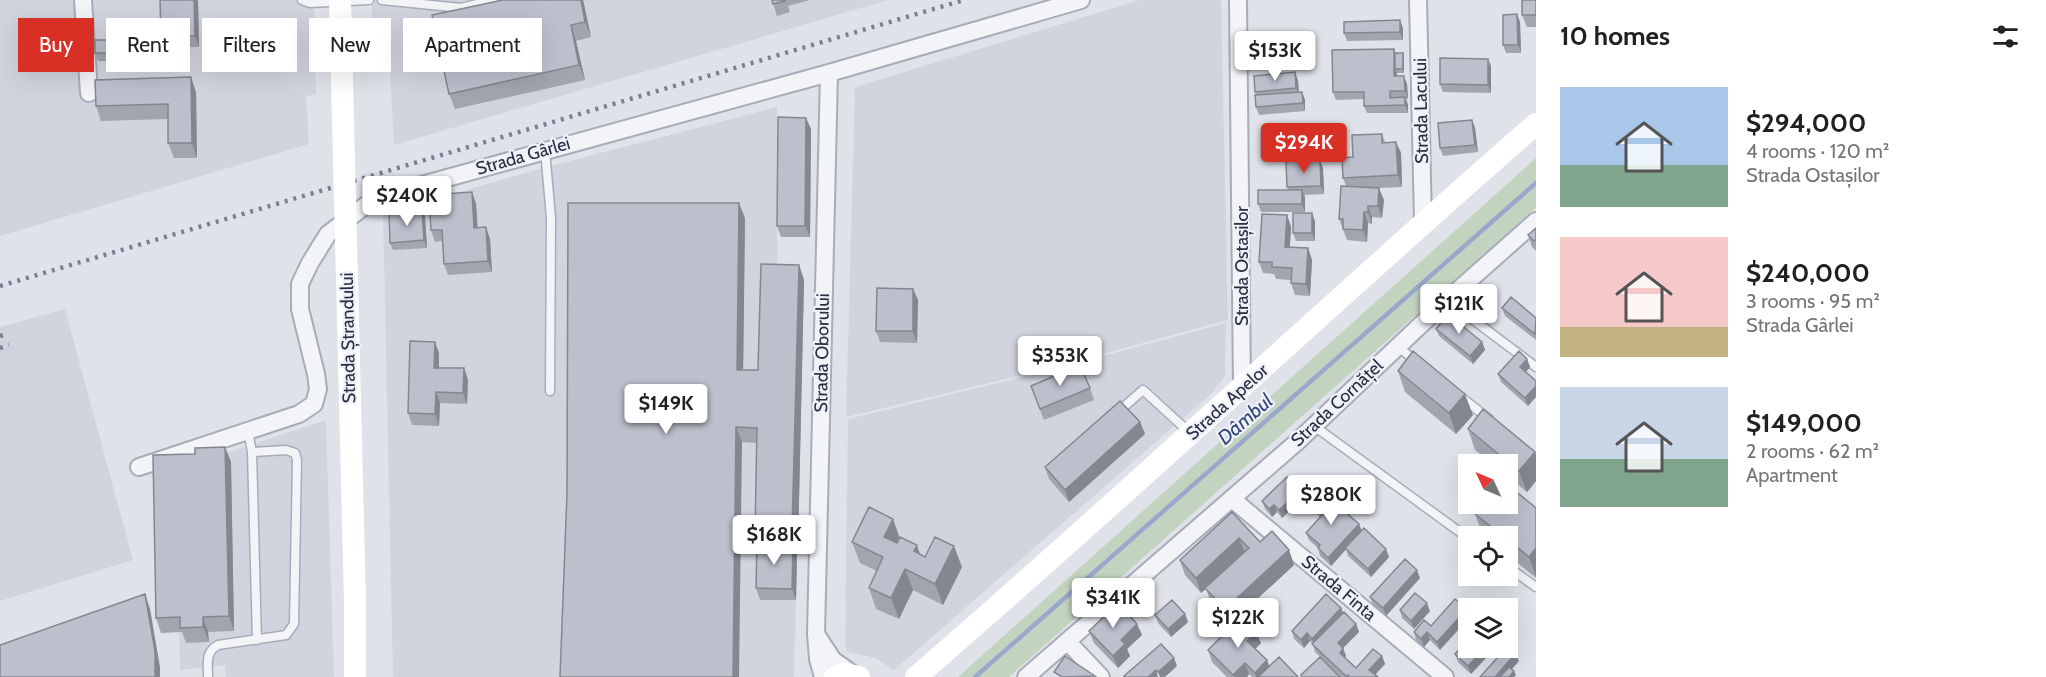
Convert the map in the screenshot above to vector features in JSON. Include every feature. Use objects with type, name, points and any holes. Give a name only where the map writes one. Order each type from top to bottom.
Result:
[{"type":"street","points":[[83,0],[89,93]]},
{"type":"street","name":"Strada Ștrandului","points":[[340,0],[355,677]]},
{"type":"street","name":"Strada Gârlei","points":[[139,466],[299,414],[314,404],[318,389],[300,309],[300,284],[328,234],[366,206],[388,194],[829,73],[1081,0]]},
{"type":"street","name":"Strada Ostașilor","points":[[1238,0],[1242,388]]},
{"type":"street","name":"Strada Lacului","points":[[1418,0],[1423,222]]},
{"type":"street","name":"Strada Oborului","points":[[823,677],[818,659],[816,634],[829,73]]},
{"type":"street","name":"Strada Apelor","points":[[916,677],[1191,435],[1423,222],[1536,124]]},
{"type":"street","name":"Strada Cornățel","points":[[1026,677],[1314,426],[1446,300],[1536,221]]},
{"type":"street","name":"Strada Finta","points":[[1232,499],[1445,677]]},
{"type":"street","points":[[816,634],[833,660],[850,676]]},
{"type":"street","points":[[1067,641],[1101,677]]},
{"type":"lane","points":[[302,0],[310,3],[369,0]]},
{"type":"lane","points":[[382,0],[461,8],[493,0]]},
{"type":"lane","points":[[545,150],[551,218],[550,391]]},
{"type":"lane","points":[[1446,300],[1536,367]]},
{"type":"lane","points":[[1397,346],[1425,368]]},
{"type":"lane","points":[[1108,420],[1143,390],[1191,435]]},
{"type":"lane","points":[[1453,390],[1499,427]]},
{"type":"lane","points":[[1314,426],[1458,531]]},
{"type":"lane","points":[[248,431],[252,452],[257,640]]},
{"type":"lane","points":[[208,677],[207,656],[218,645],[285,635],[294,624],[297,460],[295,453],[286,450],[252,452]]},
{"type":"lane","points":[[1518,574],[1536,587]]},
{"type":"shaded area","points":[[0,0],[314,0],[314,18],[309,18],[309,72],[316,72],[316,94],[306,97],[309,144],[0,236]]},
{"type":"shaded area","points":[[372,0],[888,0],[394,145],[390,72],[391,18],[372,18]]},
{"type":"shaded area","points":[[1140,0],[1221,0],[1228,320],[1039,371],[846,417],[855,87]]},
{"type":"shaded area","points":[[777,107],[777,279],[804,280],[794,677],[393,677],[383,214],[539,169]]},
{"type":"shaded area","points":[[65,309],[133,560],[0,601],[0,327]]},
{"type":"shaded area","points":[[1226,323],[1225,376],[1212,393],[893,671],[875,658],[848,652],[845,646],[848,419],[1040,373]]},
{"type":"shaded area","points":[[326,420],[334,677],[226,677],[225,665],[180,670],[175,470]]},
{"type":"green space","points":[[1536,158],[1536,208],[1009,677],[958,677]]},
{"type":"building","points":[[160,0],[194,0],[195,36],[190,36],[190,18],[160,18]]},
{"type":"building","points":[[503,0],[581,0],[585,22],[571,25],[579,65],[449,94],[444,72],[542,72],[542,18],[433,18],[432,15]]},
{"type":"building","points":[[772,0],[785,0],[785,1],[773,4]]},
{"type":"building","points":[[1522,0],[1536,0],[1536,15],[1522,15]]},
{"type":"building","points":[[1517,14],[1518,45],[1503,45],[1503,15]]},
{"type":"building","points":[[1400,20],[1400,32],[1344,33],[1344,22]]},
{"type":"building","points":[[95,40],[106,40],[106,53],[95,53]]},
{"type":"building","points":[[1394,49],[1394,76],[1404,76],[1405,91],[1390,91],[1390,98],[1405,97],[1405,105],[1364,106],[1364,92],[1333,92],[1332,50]]},
{"type":"building","points":[[1395,53],[1403,53],[1403,69],[1395,69]]},
{"type":"building","points":[[1440,58],[1488,59],[1488,85],[1440,84]]},
{"type":"building","points":[[1295,72],[1296,88],[1255,92],[1254,76]]},
{"type":"building","points":[[191,77],[192,143],[168,143],[168,104],[96,106],[95,80]]},
{"type":"building","points":[[1302,92],[1303,103],[1256,107],[1255,95]]},
{"type":"building","points":[[778,117],[806,118],[805,226],[777,226]]},
{"type":"building","points":[[1472,120],[1475,145],[1440,148],[1438,123]]},
{"type":"building","points":[[1382,134],[1382,143],[1396,142],[1398,175],[1343,178],[1342,158],[1353,157],[1352,135]]},
{"type":"building","points":[[1320,160],[1321,186],[1287,187],[1286,161]]},
{"type":"building","points":[[1341,186],[1379,188],[1378,206],[1368,206],[1368,212],[1364,212],[1363,230],[1343,229],[1343,219],[1339,219]]},
{"type":"building","points":[[1258,190],[1302,190],[1302,204],[1258,204]]},
{"type":"building","points":[[472,192],[474,228],[486,227],[488,261],[444,264],[442,230],[431,230],[429,195]]},
{"type":"building","points":[[568,203],[739,203],[737,370],[758,370],[761,264],[799,265],[792,532],[755,531],[757,428],[736,427],[733,677],[560,677],[567,493]]},
{"type":"building","points":[[422,209],[424,240],[390,243],[389,214],[408,213],[408,210]]},
{"type":"building","points":[[1293,213],[1312,213],[1312,233],[1293,233]]},
{"type":"building","points":[[1262,214],[1287,215],[1285,247],[1308,248],[1306,284],[1291,283],[1292,268],[1272,267],[1272,262],[1259,262]]},
{"type":"building","points":[[1536,228],[1536,239],[1534,241],[1528,235]]},
{"type":"building","points":[[877,288],[913,289],[913,331],[876,331]]},
{"type":"building","points":[[1511,297],[1536,318],[1535,334],[1502,308]]},
{"type":"building","points":[[1448,314],[1482,342],[1470,356],[1436,329]]},
{"type":"building","points":[[410,341],[435,342],[434,368],[464,368],[463,393],[436,392],[435,414],[408,413]]},
{"type":"building","points":[[1413,351],[1465,394],[1449,413],[1398,371]]},
{"type":"building","points":[[1519,351],[1527,359],[1520,367],[1536,381],[1536,386],[1525,398],[1498,374]]},
{"type":"building","points":[[1080,365],[1090,388],[1040,409],[1031,386]]},
{"type":"building","points":[[1120,401],[1140,422],[1065,490],[1045,467]]},
{"type":"building","points":[[1483,409],[1535,452],[1519,471],[1518,454],[1498,454],[1468,429]]},
{"type":"building","points":[[225,447],[229,616],[203,617],[203,627],[180,628],[180,617],[156,618],[153,455],[195,454],[195,448]]},
{"type":"building","points":[[1287,477],[1300,491],[1279,510],[1274,505],[1269,509],[1262,501]]},
{"type":"building","points":[[1518,493],[1536,508],[1536,548],[1529,557],[1518,548],[1518,526],[1490,526],[1475,514],[1518,514]]},
{"type":"building","points":[[1325,494],[1359,524],[1328,558],[1318,548],[1320,545],[1306,533],[1323,514],[1314,506]]},
{"type":"building","points":[[869,507],[893,519],[884,537],[897,543],[900,537],[917,545],[914,551],[925,557],[935,537],[954,546],[935,584],[905,569],[891,598],[869,588],[883,557],[852,542]]},
{"type":"building","points":[[1232,512],[1260,542],[1272,531],[1289,550],[1225,609],[1205,588],[1249,548],[1239,538],[1196,578],[1180,560]]},
{"type":"building","points":[[1364,528],[1386,549],[1368,569],[1345,548]]},
{"type":"building","points":[[757,543],[793,544],[792,589],[756,588]]},
{"type":"building","points":[[1405,559],[1417,570],[1383,608],[1370,597]]},
{"type":"building","points":[[1415,593],[1427,603],[1411,621],[1400,610]]},
{"type":"building","points":[[145,594],[155,651],[155,677],[0,677],[0,645]]},
{"type":"building","points":[[1326,594],[1341,608],[1312,639],[1307,633],[1301,640],[1292,631]]},
{"type":"building","points":[[1455,599],[1458,602],[1458,619],[1437,642],[1427,632],[1421,639],[1414,632],[1424,620],[1431,626]]},
{"type":"building","points":[[1172,600],[1185,614],[1168,629],[1155,615]]},
{"type":"building","points":[[1118,603],[1137,624],[1121,640],[1125,644],[1113,656],[1089,631]]},
{"type":"building","points":[[1344,612],[1356,624],[1338,643],[1343,648],[1340,653],[1356,668],[1373,649],[1382,656],[1369,670],[1378,677],[1350,677],[1348,675],[1347,677],[1312,644]]},
{"type":"building","points":[[1241,617],[1256,632],[1247,641],[1267,660],[1255,673],[1245,663],[1233,675],[1208,650]]},
{"type":"building","points":[[1161,644],[1174,658],[1158,672],[1156,670],[1148,677],[1124,676]]},
{"type":"building","points":[[1065,656],[1095,676],[1062,677],[1054,672]]},
{"type":"building","points":[[1279,657],[1298,677],[1258,677]]},
{"type":"building","points":[[1320,657],[1340,677],[1302,677],[1301,675]]},
{"type":"building","points":[[1459,658],[1476,658],[1468,666]]},
{"type":"building","points":[[1497,658],[1512,658],[1495,677],[1480,677]]},
{"type":"building","points":[[1509,667],[1514,671],[1509,677],[1500,677]]},
{"type":"waterway","name":"Dâmbul","points":[[975,677],[1536,183]]},
{"type":"railway","points":[[0,286],[964,0]]},
{"type":"railway","points":[[0,336],[6,334]]},
{"type":"railway","points":[[0,348],[9,345]]}]
